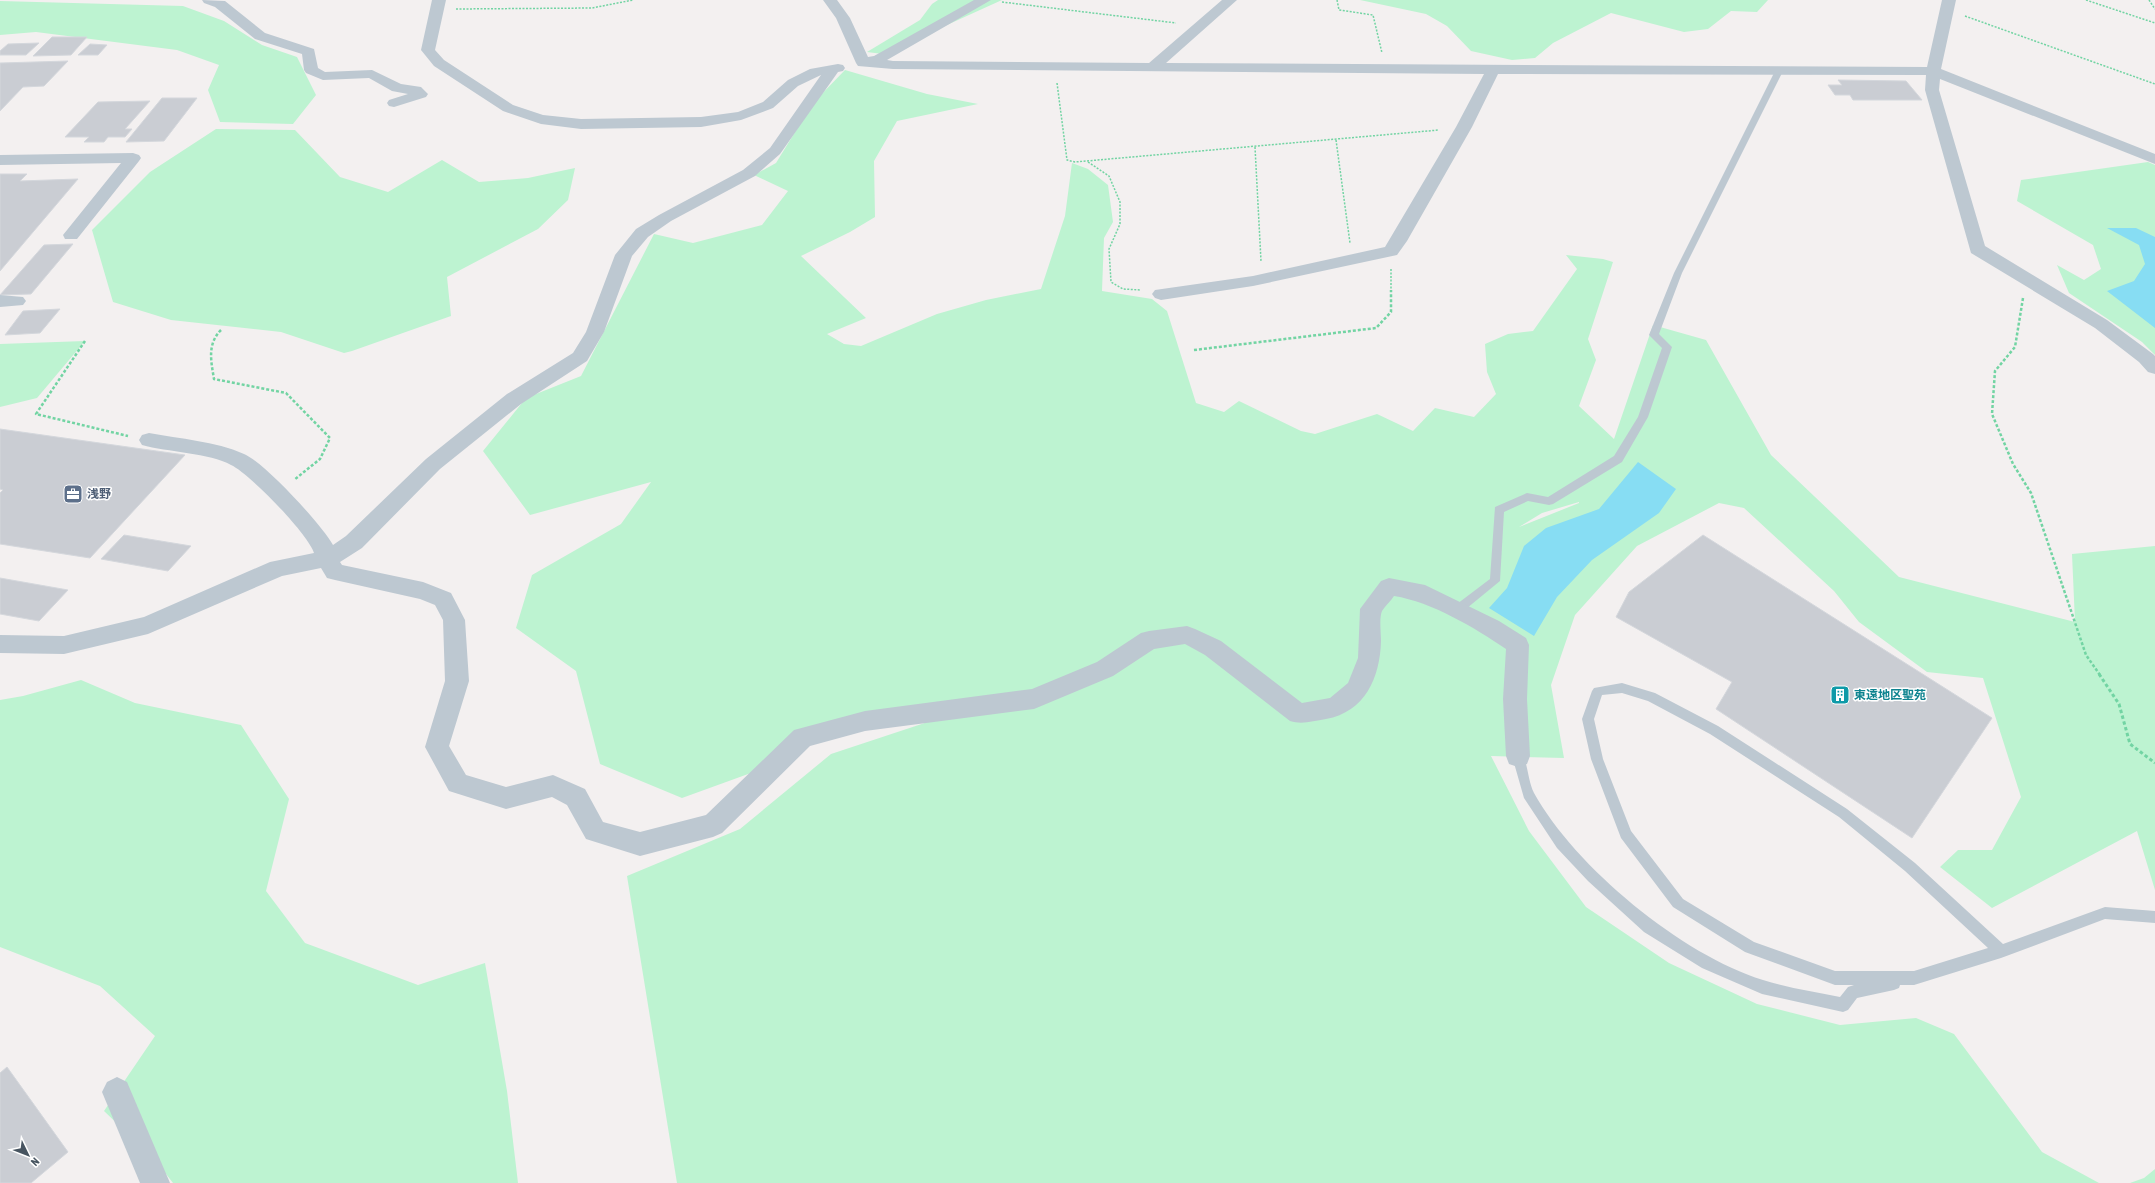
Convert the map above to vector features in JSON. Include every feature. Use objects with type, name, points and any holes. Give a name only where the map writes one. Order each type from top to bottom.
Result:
[{"type":"street","points":[[209,0],[220,4],[260,36],[309,52],[311,70],[323,76],[372,74],[397,88],[416,90],[421,94],[394,103]]},
{"type":"street","points":[[830,0],[843,18],[863,63]]},
{"type":"street","points":[[437,5],[428,50],[439,63],[508,108],[540,119],[580,124],[701,122],[741,116],[768,105],[792,83],[814,72],[879,59],[990,0]]},
{"type":"street","points":[[1153,67],[1198,26],[1230,0]]},
{"type":"street","points":[[1947,5],[1933,71],[1932,90],[1977,249],[2101,324],[2146,358],[2155,368]]},
{"type":"street","points":[[863,63],[893,65],[1493,70],[1933,71],[2155,159]]},
{"type":"street","points":[[0,644],[64,645],[148,625],[278,568],[326,560],[354,542],[439,458],[514,399],[580,357],[594,332],[624,255],[642,232],[664,218],[749,173],[770,156],[833,69]]},
{"type":"street","points":[[1160,294],[1262,279],[1391,251],[1399,241],[1464,127],[1493,70]]},
{"type":"street","points":[[0,160],[133,158],[71,235]]},
{"type":"street","points":[[0,301],[18,301]]},
{"type":"street","points":[[148,440],[213,452],[238,459],[253,470],[304,521],[323,546],[326,560],[335,572],[423,591],[442,599],[454,620],[457,681],[437,747],[458,783],[506,798],[553,786],[576,797],[595,832],[640,844],[713,825],[803,737],[865,721],[1034,699],[1105,670],[1150,640],[1187,635],[1214,648],[1298,714],[1336,707],[1358,689],[1369,658],[1371,609],[1389,587],[1417,591],[1491,627],[1518,646],[1515,699],[1518,756]]},
{"type":"street","points":[[117,1092],[155,1183]]},
{"type":"lane","points":[[1457,610],[1495,581],[1499,510],[1527,497],[1549,501],[1618,459],[1643,418],[1668,347],[1654,335],[1678,273],[1780,70]]},
{"type":"lane","points":[[1914,978],[1835,978],[1750,947],[1678,903],[1626,834],[1597,759],[1588,719],[1598,691],[1622,688],[1651,697],[1714,730],[1778,770],[1843,814],[1910,867],[2001,951]]},
{"type":"lane","points":[[1518,756],[1528,794],[1562,844],[1593,877],[1649,927],[1707,963],[1762,987],[1843,1005],[1854,992],[1914,978],[2001,951],[2105,913],[2155,917]]},
{"type":"path","points":[[437,5],[592,8],[633,0]]},
{"type":"path","points":[[990,0],[1198,26]]},
{"type":"path","points":[[1337,0],[1340,10],[1373,15],[1386,69]]},
{"type":"path","points":[[2086,0],[2155,23]]},
{"type":"path","points":[[2149,0],[2155,9]]},
{"type":"path","points":[[1947,5],[2155,84]]},
{"type":"path","points":[[1055,66],[1067,160],[1075,162],[1336,140],[1464,127]]},
{"type":"path","points":[[1336,140],[1352,260]]},
{"type":"path","points":[[1255,147],[1262,279]]},
{"type":"path","points":[[1088,162],[1109,176],[1120,202],[1120,224],[1109,249],[1111,282],[1124,289],[1150,291],[1160,294]]},
{"type":"path","points":[[1194,350],[1376,328],[1391,312],[1391,251]]},
{"type":"path","points":[[2024,291],[2015,347],[1995,371],[1992,414],[2013,464],[2031,493],[2086,655],[2119,704],[2130,744],[2155,763]]},
{"type":"path","points":[[220,330],[213,336],[210,344],[214,379],[286,393],[330,438],[320,458],[277,494]]},
{"type":"path","points":[[85,341],[36,414],[51,419],[148,440]]},
{"type":"green space","points":[[938,0],[1002,0],[883,54],[867,52],[920,20],[932,4]]},
{"type":"green space","points":[[1360,0],[1768,0],[1757,12],[1731,11],[1708,29],[1684,32],[1611,13],[1553,43],[1535,58],[1512,60],[1471,51],[1447,26],[1426,14]]},
{"type":"green space","points":[[0,1],[183,6],[224,21],[262,45],[297,57],[316,95],[293,124],[220,122],[208,90],[219,65],[177,50],[36,32],[0,35]]},
{"type":"green space","points":[[845,70],[927,94],[978,104],[897,121],[874,161],[875,217],[850,232],[801,256],[866,318],[827,334],[844,344],[861,346],[937,314],[986,300],[1041,289],[1065,216],[1072,163],[1088,169],[1108,185],[1113,222],[1104,238],[1102,291],[1152,299],[1167,311],[1196,403],[1224,412],[1239,401],[1301,431],[1315,434],[1377,414],[1413,431],[1435,408],[1474,417],[1496,394],[1487,372],[1485,344],[1508,334],[1533,331],[1577,269],[1566,255],[1603,259],[1613,262],[1588,339],[1596,360],[1579,406],[1614,439],[1653,325],[1706,340],[1771,455],[1899,577],[2075,622],[2072,554],[2155,546],[2155,890],[2137,831],[1992,908],[1940,867],[1958,850],[1992,850],[2021,797],[1983,678],[1927,672],[1859,622],[1834,591],[1744,508],[1719,503],[1637,546],[1575,615],[1551,685],[1564,758],[1491,756],[1529,831],[1586,907],[1669,963],[1757,1004],[1840,1025],[1916,1018],[1954,1034],[2042,1152],[2099,1183],[677,1183],[627,876],[740,829],[831,754],[973,707],[835,729],[776,764],[682,798],[600,764],[576,671],[516,628],[532,575],[621,524],[651,482],[530,515],[483,451],[526,398],[581,376],[654,234],[693,243],[762,225],[788,191],[754,175],[776,163],[813,103]],"holes":[[[1579,503],[1519,527],[1542,513]]]},
{"type":"green space","points":[[216,129],[295,130],[340,177],[388,192],[442,160],[479,182],[528,178],[575,168],[568,200],[538,229],[447,277],[451,316],[344,353],[281,332],[171,320],[113,302],[92,230],[150,172]]},
{"type":"green space","points":[[2148,162],[2155,165],[2155,355],[2142,342],[2069,293],[2057,265],[2084,280],[2101,269],[2093,245],[2017,201],[2021,180]]},
{"type":"green space","points":[[85,341],[37,398],[0,407],[0,344]]},
{"type":"green space","points":[[81,680],[135,703],[241,725],[289,799],[266,891],[305,943],[418,985],[485,963],[507,1091],[518,1183],[173,1183],[156,1161],[104,1111],[155,1036],[100,986],[0,947],[0,700],[23,696]]},
{"type":"green space","points":[[2155,1169],[2155,1183],[2130,1183],[2144,1178]]},
{"type":"water","points":[[2107,228],[2136,228],[2155,237],[2155,328],[2107,291],[2134,281],[2145,264],[2139,245]]},
{"type":"water","points":[[1638,462],[1676,489],[1659,513],[1592,560],[1557,597],[1534,636],[1489,608],[1507,588],[1524,546],[1546,528],[1599,509]]},
{"type":"building","points":[[52,37],[87,37],[71,55],[33,56]]},
{"type":"building","points":[[39,43],[26,55],[0,55],[0,51],[8,44]]},
{"type":"building","points":[[90,44],[107,45],[98,55],[78,55]]},
{"type":"building","points":[[68,61],[44,86],[23,87],[0,111],[0,63]]},
{"type":"building","points":[[1838,80],[1906,81],[1922,100],[1853,100],[1850,95],[1835,95],[1828,85],[1842,85]]},
{"type":"building","points":[[162,98],[197,98],[164,141],[126,142]]},
{"type":"building","points":[[150,101],[125,129],[132,129],[125,137],[108,137],[104,142],[84,142],[89,137],[65,137],[98,102]]},
{"type":"building","points":[[0,174],[27,174],[20,181],[78,179],[0,271]]},
{"type":"building","points":[[73,244],[31,294],[0,295],[44,245]]},
{"type":"building","points":[[60,309],[40,333],[5,335],[23,311]]},
{"type":"building","points":[[0,429],[185,455],[90,558],[0,544],[0,493],[3,490],[0,489]]},
{"type":"building","points":[[124,535],[191,546],[168,571],[101,559]]},
{"type":"building","name":"東遠地区聖苑","points":[[1703,535],[1992,718],[1912,838],[1716,709],[1732,682],[1616,617],[1629,592]]},
{"type":"building","points":[[0,578],[68,590],[39,621],[0,614]]},
{"type":"building","points":[[7,1067],[68,1152],[31,1183],[0,1183],[0,1073]]},
{"type":"place","name":"浅野","points":[[73,494]]},
{"type":"place","name":"東遠地区聖苑","points":[[1840,695]]}]
